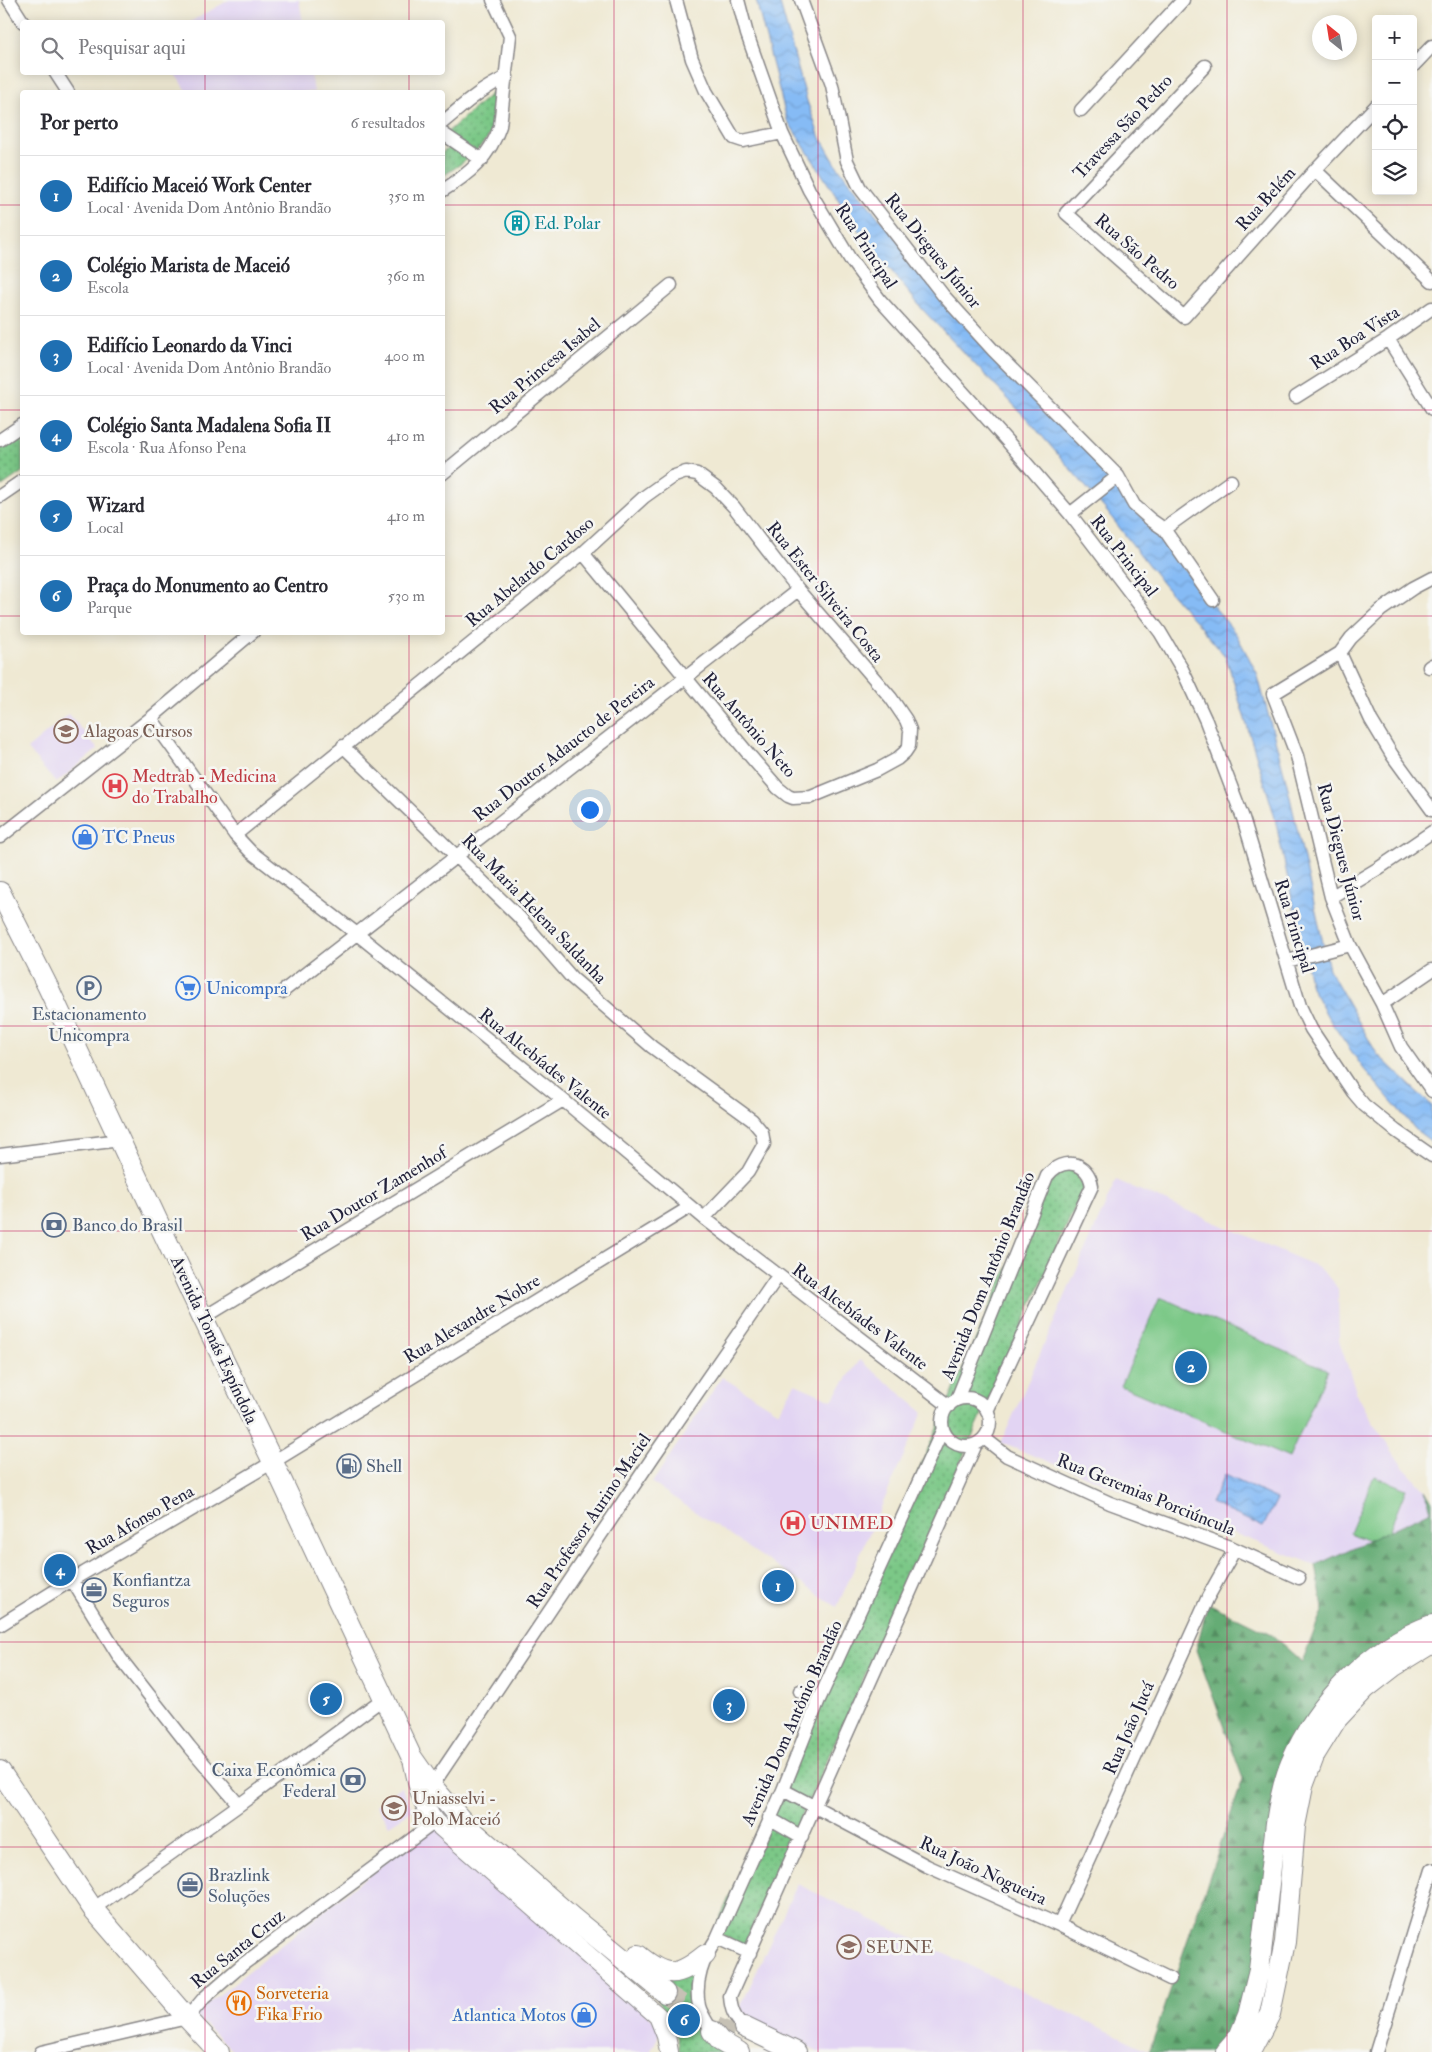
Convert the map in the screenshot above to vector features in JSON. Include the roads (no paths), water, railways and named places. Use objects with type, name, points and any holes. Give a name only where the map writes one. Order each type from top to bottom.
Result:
[{"type":"highway","name":"Avenida Tomás Espíndola","points":[[0,892],[48,987],[411,1756],[432,1786],[465,1824],[573,1918],[665,1993]]},
{"type":"highway","points":[[1226,2052],[1238,2037],[1248,2015],[1259,1970],[1276,1823],[1280,1801],[1291,1764],[1320,1712],[1364,1665],[1394,1644],[1432,1625]]},
{"type":"highway","points":[[1250,2052],[1270,2014],[1284,1942],[1295,1826],[1303,1786],[1315,1754],[1336,1720],[1366,1688],[1393,1667],[1432,1644]]},
{"type":"highway","points":[[0,1771],[93,1908],[187,2018],[220,2052]]},
{"type":"highway","points":[[486,1842],[524,1858],[643,1960],[659,1970],[671,1973],[688,1970],[705,1955]]},
{"type":"highway","points":[[712,2031],[720,2041],[742,2039],[796,2052]]},
{"type":"highway","points":[[742,2039],[772,2052]]},
{"type":"main road","points":[[411,1756],[421,1799],[427,1811],[436,1822],[658,2016],[665,2047]]},
{"type":"street","points":[[9,0],[22,20]]},
{"type":"street","points":[[445,189],[482,160],[496,140],[500,126],[510,36],[494,0]]},
{"type":"street","points":[[676,0],[692,59],[706,91],[734,138],[743,142],[782,133]]},
{"type":"street","name":"Rua Principal","points":[[738,0],[750,43],[782,133],[809,190],[850,259],[880,300],[1070,514],[1160,632],[1182,669],[1206,721],[1243,818],[1292,959],[1300,1006],[1312,1029],[1353,1092],[1364,1105],[1432,1156]]},
{"type":"street","name":"Rua Diegues Júnior","points":[[801,0],[832,85],[847,161],[860,188],[943,295],[1116,478],[1134,505],[1164,529],[1213,600]]},
{"type":"street","points":[[1081,110],[1183,0]]},
{"type":"street","points":[[1417,62],[1432,46]]},
{"type":"street","name":"Travessa São Pedro","points":[[1066,213],[1205,66]]},
{"type":"street","points":[[57,75],[67,90]]},
{"type":"street","points":[[445,120],[478,92],[506,77]]},
{"type":"street","name":"Rua Belém","points":[[1184,317],[1315,170],[1372,110]]},
{"type":"street","points":[[445,135],[482,160]]},
{"type":"street","points":[[1315,170],[1432,281]]},
{"type":"street","name":"Rua São Pedro","points":[[1066,213],[1184,317]]},
{"type":"street","name":"Rua Princesa Isabel","points":[[445,472],[670,285]]},
{"type":"street","name":"Rua Boa Vista","points":[[1296,397],[1388,339],[1432,308]]},
{"type":"street","points":[[1388,339],[1432,409]]},
{"type":"street","points":[[0,440],[20,426]]},
{"type":"street","name":"Rua Abelardo Cardoso","points":[[235,835],[583,553],[644,497],[672,477],[686,472],[697,474],[716,488],[734,506]]},
{"type":"street","points":[[1070,514],[1116,478]]},
{"type":"street","points":[[1164,529],[1230,480]]},
{"type":"street","points":[[0,496],[20,482]]},
{"type":"street","name":"Rua Ester Silveira Costa","points":[[734,506],[798,590],[891,698]]},
{"type":"street","name":"Rua Antônio Neto","points":[[583,553],[778,788],[793,798],[811,797],[877,770],[905,752],[910,739],[910,730],[906,720],[891,698]]},
{"type":"street","points":[[1432,578],[1413,588],[1381,610],[1351,638],[1340,653],[1371,720],[1392,755],[1432,810]]},
{"type":"street","name":"Rua Doutor Adaucto de Pereira","points":[[282,992],[798,590]]},
{"type":"street","points":[[0,837],[151,718],[248,635]]},
{"type":"street","name":"Rua Diegues Júnior","points":[[1340,653],[1272,694],[1297,756],[1331,896],[1350,945],[1382,1004],[1401,1047],[1432,1090]]},
{"type":"street","name":"Rua Alcebíades Valente","points":[[151,718],[235,835],[251,852],[358,934],[563,1100],[690,1207],[778,1276],[953,1402]]},
{"type":"street","name":"Rua Maria Helena Saldanha","points":[[343,746],[519,916],[572,978],[652,1048],[752,1120],[762,1132],[764,1144],[748,1172],[704,1218]]},
{"type":"street","points":[[1331,896],[1379,868],[1432,832]]},
{"type":"street","points":[[1292,959],[1350,945]]},
{"type":"street","points":[[1382,1004],[1432,970]]},
{"type":"street","name":"Rua Doutor Zamenhof","points":[[203,1318],[563,1100]]},
{"type":"street","points":[[0,1155],[120,1140]]},
{"type":"street","name":"Avenida Dom Antônio Brandão","points":[[953,1402],[1047,1176],[1058,1166],[1067,1163],[1074,1164],[1086,1170],[1091,1177],[1092,1186],[987,1411]]},
{"type":"street","name":"Rua Alexandre Nobre","points":[[273,1462],[690,1207]]},
{"type":"street","name":"Rua Professor Aurino Maciel","points":[[432,1786],[653,1457],[778,1276]]},
{"type":"street","points":[[742,2039],[731,2008],[730,1996],[980,1441],[989,1430],[990,1420],[982,1404],[974,1399],[953,1402],[942,1418],[942,1430],[950,1441],[963,1446],[980,1441]]},
{"type":"street","name":"Avenida Dom Antônio Brandão","points":[[712,2031],[699,2008],[697,1982],[705,1955],[717,1938],[783,1790],[818,1702],[942,1430]]},
{"type":"street","name":"Rua Geremias Porciúncula","points":[[980,1441],[1007,1456],[1110,1503],[1235,1549],[1299,1578]]},
{"type":"street","name":"Rua Afonso Pena","points":[[0,1625],[72,1580],[273,1462]]},
{"type":"street","name":"Rua João Jucá","points":[[1059,1925],[1208,1597],[1235,1549]]},
{"type":"street","points":[[72,1580],[120,1658],[189,1746],[239,1805]]},
{"type":"street","points":[[800,1691],[818,1702]]},
{"type":"street","points":[[93,1908],[239,1805],[384,1698]]},
{"type":"street","name":"Rua João Nogueira","points":[[783,1790],[927,1866],[1059,1925],[1170,1979]]},
{"type":"street","points":[[769,1818],[802,1837]]},
{"type":"street","name":"Rua Santa Cruz","points":[[187,2018],[204,1998],[242,1965],[436,1822]]},
{"type":"street","points":[[1376,2052],[1432,1870]]},
{"type":"street","points":[[717,1938],[750,1953]]},
{"type":"street","points":[[40,2052],[187,2018]]},
{"type":"water","points":[[756,0],[779,0],[807,101],[819,135],[837,166],[887,228],[1103,468],[1236,634],[1257,673],[1286,780],[1329,969],[1377,1054],[1432,1106],[1432,1142],[1416,1130],[1363,1068],[1329,1019],[1311,987],[1274,814],[1226,657],[1163,584],[1105,509],[1029,421],[923,310],[856,227],[787,120]]},
{"type":"water","points":[[1225,1475],[1277,1499],[1263,1527],[1211,1503]]},
{"type":"tunnel","points":[[665,1993],[716,2027],[743,2039]]},
{"type":"place","name":"Ed. Polar","points":[[517,223]]},
{"type":"place","name":"Alagoas Cursos","points":[[66,731]]},
{"type":"place","name":"Medtrab - Medicina do Trabalho","points":[[115,786]]},
{"type":"place","name":"TC Pneus","points":[[85,837]]},
{"type":"place","name":"Estacionamento Unicompra","points":[[89,988]]},
{"type":"place","name":"Unicompra","points":[[188,988]]},
{"type":"place","name":"Banco do Brasil","points":[[54,1225]]},
{"type":"place","name":"Colégio Marista de Maceió","points":[[1191,1367]]},
{"type":"place","name":"Shell","points":[[349,1466]]},
{"type":"place","name":"UNIMED","points":[[793,1523]]},
{"type":"place","name":"Colégio Santa Madalena Sofia II","points":[[60,1570]]},
{"type":"place","name":"Edifício Maceió Work Center","points":[[778,1586]]},
{"type":"place","name":"Konfiantza Seguros","points":[[94,1590]]},
{"type":"place","name":"Wizard","points":[[326,1699]]},
{"type":"place","name":"Edifício Leonardo da Vinci","points":[[729,1705]]},
{"type":"place","name":"Caixa Econômica Federal","points":[[353,1780]]},
{"type":"place","name":"Uniasselvi - Polo Maceió","points":[[394,1808]]},
{"type":"place","name":"Brazlink Soluções","points":[[190,1885]]},
{"type":"place","name":"SEUNE","points":[[849,1947]]},
{"type":"place","name":"Sorveteria Fika Frio","points":[[239,2003]]},
{"type":"place","name":"Atlantica Motos","points":[[584,2015]]},
{"type":"place","name":"Praça do Monumento ao Centro","points":[[684,2020]]}]
